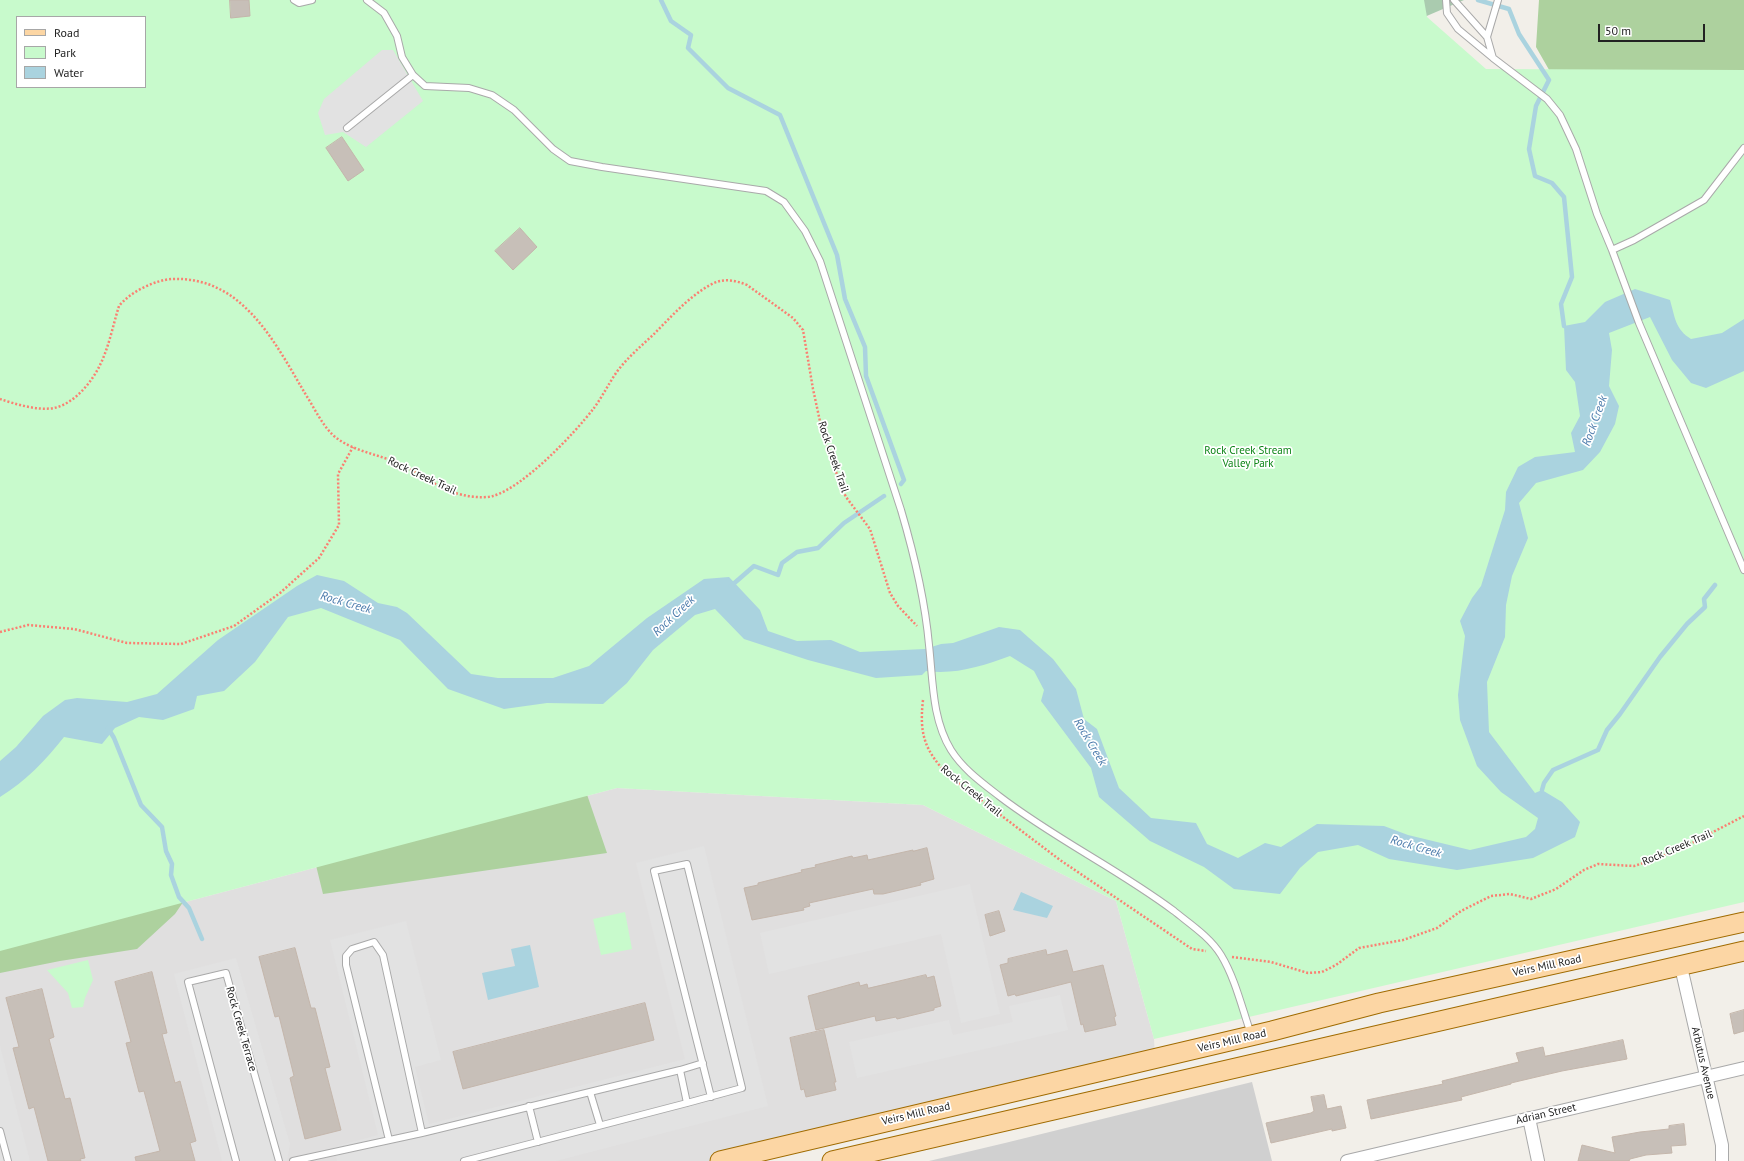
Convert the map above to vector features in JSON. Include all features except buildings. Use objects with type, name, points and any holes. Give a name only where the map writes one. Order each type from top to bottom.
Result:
[{"type":"main road","name":"Veirs Mill Road","points":[[720,1161],[1252,1036],[1379,1003],[1744,922]]},
{"type":"main road","points":[[832,1161],[875,1153],[1279,1058],[1744,952]]},
{"type":"main road","points":[[1594,956],[1600,985]]},
{"type":"main road","points":[[1272,1031],[1279,1058]]},
{"type":"street","name":"Arbutus Avenue","points":[[1681,966],[1722,1145],[1722,1161]]},
{"type":"street","name":"Adrian Street","points":[[1350,1161],[1744,1068]]},
{"type":"street","points":[[1529,1118],[1538,1161]]},
{"type":"lane","points":[[294,0],[300,3],[312,0]]},
{"type":"lane","points":[[367,0],[384,13],[397,36],[402,57],[413,74],[425,86],[469,88],[492,95],[514,110],[553,149],[570,161],[766,191],[784,202],[805,231],[820,261],[837,309],[911,543],[928,635],[931,676],[940,730],[952,751],[967,771],[1018,810],[1072,847],[1148,892],[1194,927],[1220,954],[1229,970],[1252,1036]]},
{"type":"lane","points":[[1446,0],[1447,13],[1458,29],[1493,58],[1547,98],[1560,115],[1576,149],[1597,214],[1639,323],[1744,570]]},
{"type":"lane","points":[[1454,0],[1474,25],[1487,37]]},
{"type":"lane","points":[[1493,58],[1487,37],[1498,0]]},
{"type":"lane","points":[[347,128],[413,74]]},
{"type":"lane","points":[[1612,250],[1634,240],[1704,200],[1744,148]]},
{"type":"lane","points":[[464,1161],[711,1097],[742,1088],[687,864],[654,871],[711,1097]]},
{"type":"lane","points":[[389,1140],[346,966],[346,956],[352,949],[374,942],[383,955],[422,1132]]},
{"type":"lane","name":"Rock Creek Terrace","points":[[236,1161],[188,982],[226,973],[279,1161]]},
{"type":"lane","points":[[293,1161],[311,1160],[680,1070],[702,1063]]},
{"type":"lane","points":[[680,1070],[687,1103]]},
{"type":"lane","points":[[590,1092],[600,1125]]},
{"type":"lane","points":[[529,1106],[538,1142]]},
{"type":"lane","points":[[0,1131],[8,1161]]},
{"type":"path","name":"Rock Creek Trail","points":[[0,399],[24,406],[54,408],[64,404],[84,389],[101,365],[119,306],[124,300],[129,296],[159,282],[186,279],[203,282],[232,295],[244,304],[253,314],[326,427],[339,440],[353,447],[400,464],[452,492],[482,497],[493,496],[508,489],[532,471],[576,428],[595,407],[616,373],[630,357],[681,308],[712,284],[732,280],[747,285],[793,318],[803,330],[821,426],[840,484],[846,497],[870,529],[890,593],[906,615],[928,635]]},
{"type":"path","points":[[0,632],[28,625],[74,629],[127,643],[181,644],[234,626],[280,593],[319,558],[339,525],[338,474],[353,447]]},
{"type":"path","name":"Rock Creek Trail","points":[[931,676],[925,690],[921,719],[925,739],[930,752],[949,776],[1060,860],[1192,949],[1271,962],[1308,974],[1322,972],[1336,965],[1359,948],[1403,940],[1437,928],[1462,911],[1491,896],[1510,894],[1531,899],[1556,889],[1584,870],[1598,864],[1634,866],[1656,859],[1693,843],[1744,816]]},
{"type":"shaded area","points":[[382,50],[393,50],[423,101],[366,147],[343,132],[325,135],[318,113],[324,99]]},
{"type":"shaded area","points":[[617,788],[923,805],[1116,901],[1154,1039],[1155,1059],[720,1161],[0,1161],[0,951]]},
{"type":"shaded area","points":[[704,846],[768,1106],[556,1161],[337,1161],[334,1147],[378,1135],[330,940],[406,921],[441,1060],[415,1067],[429,1124],[685,1059],[636,863]]},
{"type":"shaded area","points":[[970,884],[1000,1014],[961,1023],[941,934],[769,974],[760,933]]},
{"type":"shaded area","points":[[236,958],[290,1144],[287,1161],[222,1161],[174,974]]},
{"type":"shaded area","points":[[1060,995],[1068,1030],[857,1078],[849,1042],[949,1020],[953,1035],[1013,1022],[1009,1006]]},
{"type":"shaded area","points":[[0,1046],[30,1161],[0,1161]]},
{"type":"shaded area","points":[[1252,1082],[1272,1161],[929,1161],[1005,1143]]},
{"type":"green space","name":"Rock Creek Stream Valley Park","points":[[0,0],[1424,0],[1427,17],[1486,69],[1744,70],[1744,902],[1154,1039],[1116,901],[923,805],[617,788],[0,951]]},
{"type":"green space","points":[[1408,0],[1464,0],[1415,21]]},
{"type":"green space","points":[[1539,0],[1744,0],[1744,108],[1592,145],[1536,47]]},
{"type":"green space","points":[[581,777],[607,853],[323,894],[310,841],[198,880],[175,914],[137,949],[60,961],[0,973],[0,862]]},
{"type":"green space","points":[[625,912],[632,949],[601,955],[593,919]]},
{"type":"green space","points":[[88,960],[93,980],[85,998],[83,1007],[72,1008],[68,993],[47,970]]},
{"type":"water","name":"Rock Creek","points":[[1635,289],[1670,300],[1676,322],[1682,331],[1691,339],[1722,333],[1744,319],[1744,371],[1706,388],[1691,383],[1672,360],[1650,317],[1609,333],[1612,350],[1609,386],[1619,406],[1615,424],[1600,452],[1583,470],[1536,483],[1519,503],[1528,538],[1512,576],[1506,605],[1505,637],[1487,682],[1489,732],[1535,793],[1542,790],[1562,802],[1580,822],[1575,837],[1533,858],[1457,870],[1389,859],[1358,845],[1318,852],[1300,868],[1280,894],[1234,889],[1204,867],[1150,841],[1099,797],[1091,768],[1041,701],[1044,690],[1034,671],[1010,656],[958,671],[926,671],[922,675],[876,678],[808,660],[744,639],[715,609],[695,615],[653,650],[627,683],[603,704],[547,703],[504,709],[448,689],[400,640],[321,608],[288,617],[255,662],[224,691],[197,696],[194,709],[163,720],[139,717],[115,728],[102,744],[64,737],[35,770],[0,797],[0,761],[16,747],[43,716],[65,700],[77,698],[127,702],[157,694],[218,640],[297,586],[317,575],[344,581],[378,603],[397,607],[407,613],[471,674],[498,678],[553,678],[589,666],[647,618],[704,579],[729,577],[760,610],[768,631],[797,641],[831,640],[860,652],[925,649],[941,644],[953,643],[999,627],[1020,630],[1053,659],[1076,689],[1084,719],[1097,729],[1119,788],[1151,818],[1196,823],[1207,844],[1238,858],[1265,843],[1281,847],[1317,824],[1384,826],[1408,835],[1470,850],[1526,837],[1535,829],[1538,818],[1501,792],[1477,766],[1460,720],[1458,695],[1465,636],[1460,621],[1472,598],[1481,586],[1505,510],[1506,492],[1518,467],[1535,457],[1575,452],[1571,433],[1580,416],[1575,382],[1566,370],[1564,326],[1585,322],[1605,302]]},
{"type":"water","points":[[1021,892],[1053,906],[1047,918],[1013,910]]},
{"type":"water","points":[[530,945],[539,987],[488,1000],[482,973],[515,966],[511,949]]},
{"type":"waterway","points":[[661,0],[671,21],[691,35],[688,48],[728,88],[780,115],[837,255],[845,299],[865,347],[866,376],[904,480],[901,484]]},
{"type":"waterway","points":[[1478,0],[1509,9],[1519,34],[1549,80],[1536,106],[1529,149],[1535,176],[1552,183],[1564,197],[1572,277],[1561,304],[1564,326]]},
{"type":"waterway","points":[[731,586],[754,566],[778,575],[782,563],[797,552],[818,548],[844,523],[884,496]]},
{"type":"waterway","points":[[1542,790],[1544,783],[1553,770],[1598,750],[1607,730],[1660,657],[1687,624],[1705,607],[1704,599],[1715,585]]},
{"type":"waterway","points":[[108,728],[114,738],[141,805],[162,827],[166,851],[172,864],[171,875],[179,897],[189,908],[202,939]]}]
